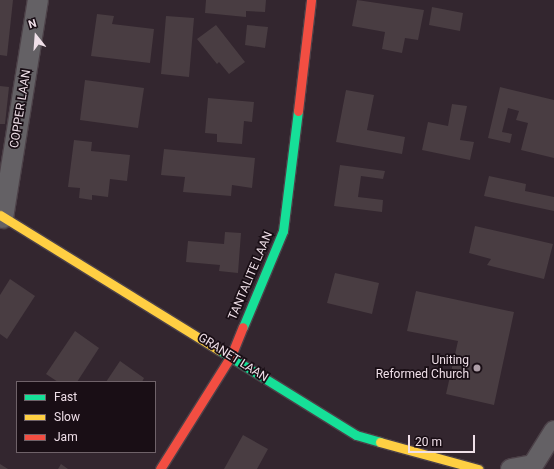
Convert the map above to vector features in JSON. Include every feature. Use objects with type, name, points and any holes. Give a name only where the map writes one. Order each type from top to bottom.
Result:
[{"type":"street","name":"COPPER LAAN","points":[[2,217],[38,0]]},
{"type":"street","name":"TANTALITE LAAN","points":[[160,469],[230,356],[283,231],[312,0]]},
{"type":"street","name":"GRANET LAAN","points":[[2,217],[230,356],[356,436],[478,469]]},
{"type":"street","points":[[511,469],[533,465],[554,430]]},
{"type":"building","points":[[0,0],[13,0],[7,56],[0,55]]},
{"type":"building","points":[[206,0],[266,0],[265,12],[246,11],[246,17],[205,13]]},
{"type":"building","points":[[357,0],[424,10],[418,40],[405,38],[402,53],[382,49],[385,32],[352,26]]},
{"type":"building","points":[[432,7],[463,13],[460,31],[429,25]]},
{"type":"building","points":[[97,14],[114,16],[112,24],[154,29],[150,63],[91,56]]},
{"type":"building","points":[[166,16],[194,18],[189,77],[161,74]]},
{"type":"building","points":[[216,25],[245,62],[229,74],[219,62],[217,64],[197,39]]},
{"type":"building","points":[[247,25],[268,27],[265,48],[245,45]]},
{"type":"building","points":[[85,80],[144,88],[138,128],[80,120]]},
{"type":"building","points":[[0,86],[9,87],[5,124],[0,124]]},
{"type":"building","points":[[500,87],[554,100],[554,158],[521,150],[528,123],[516,120],[519,111],[508,108],[502,132],[512,134],[510,143],[488,138]]},
{"type":"building","points":[[346,90],[374,95],[367,130],[405,137],[402,154],[336,142]]},
{"type":"building","points":[[208,98],[254,102],[252,122],[244,121],[242,144],[217,142],[217,134],[205,133]]},
{"type":"building","points":[[452,104],[467,106],[460,140],[474,142],[470,160],[422,150],[428,122],[448,126]]},
{"type":"building","points":[[74,140],[92,142],[91,151],[130,155],[127,181],[110,179],[108,197],[92,195],[92,200],[79,198],[80,188],[68,187]]},
{"type":"building","points":[[164,149],[255,158],[252,188],[232,185],[231,196],[183,192],[185,177],[161,175]]},
{"type":"building","points":[[340,165],[385,171],[383,179],[361,176],[358,197],[383,200],[382,212],[334,206]]},
{"type":"building","points":[[489,176],[526,184],[525,191],[554,197],[554,211],[484,196]]},
{"type":"building","points":[[475,226],[553,244],[544,279],[487,265],[491,259],[469,253]]},
{"type":"building","points":[[225,232],[241,233],[238,273],[219,271],[220,265],[186,262],[188,241],[224,244]]},
{"type":"building","points":[[335,273],[379,283],[372,314],[327,303]]},
{"type":"building","points":[[10,279],[35,296],[7,339],[0,334],[0,295]]},
{"type":"building","name":"Uniting Reformed Church","points":[[416,291],[514,312],[494,405],[446,394],[458,341],[407,331]]},
{"type":"building","points":[[75,331],[99,348],[78,381],[56,381],[46,374]]},
{"type":"building","points":[[120,361],[144,378],[142,381],[107,381]]},
{"type":"building","points":[[243,435],[268,449],[257,469],[224,469]]},
{"type":"building","points":[[0,464],[8,469],[0,469]]},
{"type":"building","points":[[61,464],[68,469],[58,469]]},
{"type":"traffic: fast","points":[[243,327],[283,231],[298,111]]},
{"type":"traffic: fast","points":[[219,350],[356,435],[380,442]]},
{"type":"traffic: slow","points":[[0,215],[219,350]]},
{"type":"traffic: slow","points":[[380,442],[478,469]]},
{"type":"traffic: jam","points":[[298,111],[311,0]]},
{"type":"traffic: jam","points":[[160,469],[231,356],[243,327]]},
{"type":"place","name":"Uniting Reformed Church","points":[[477,368]]}]
